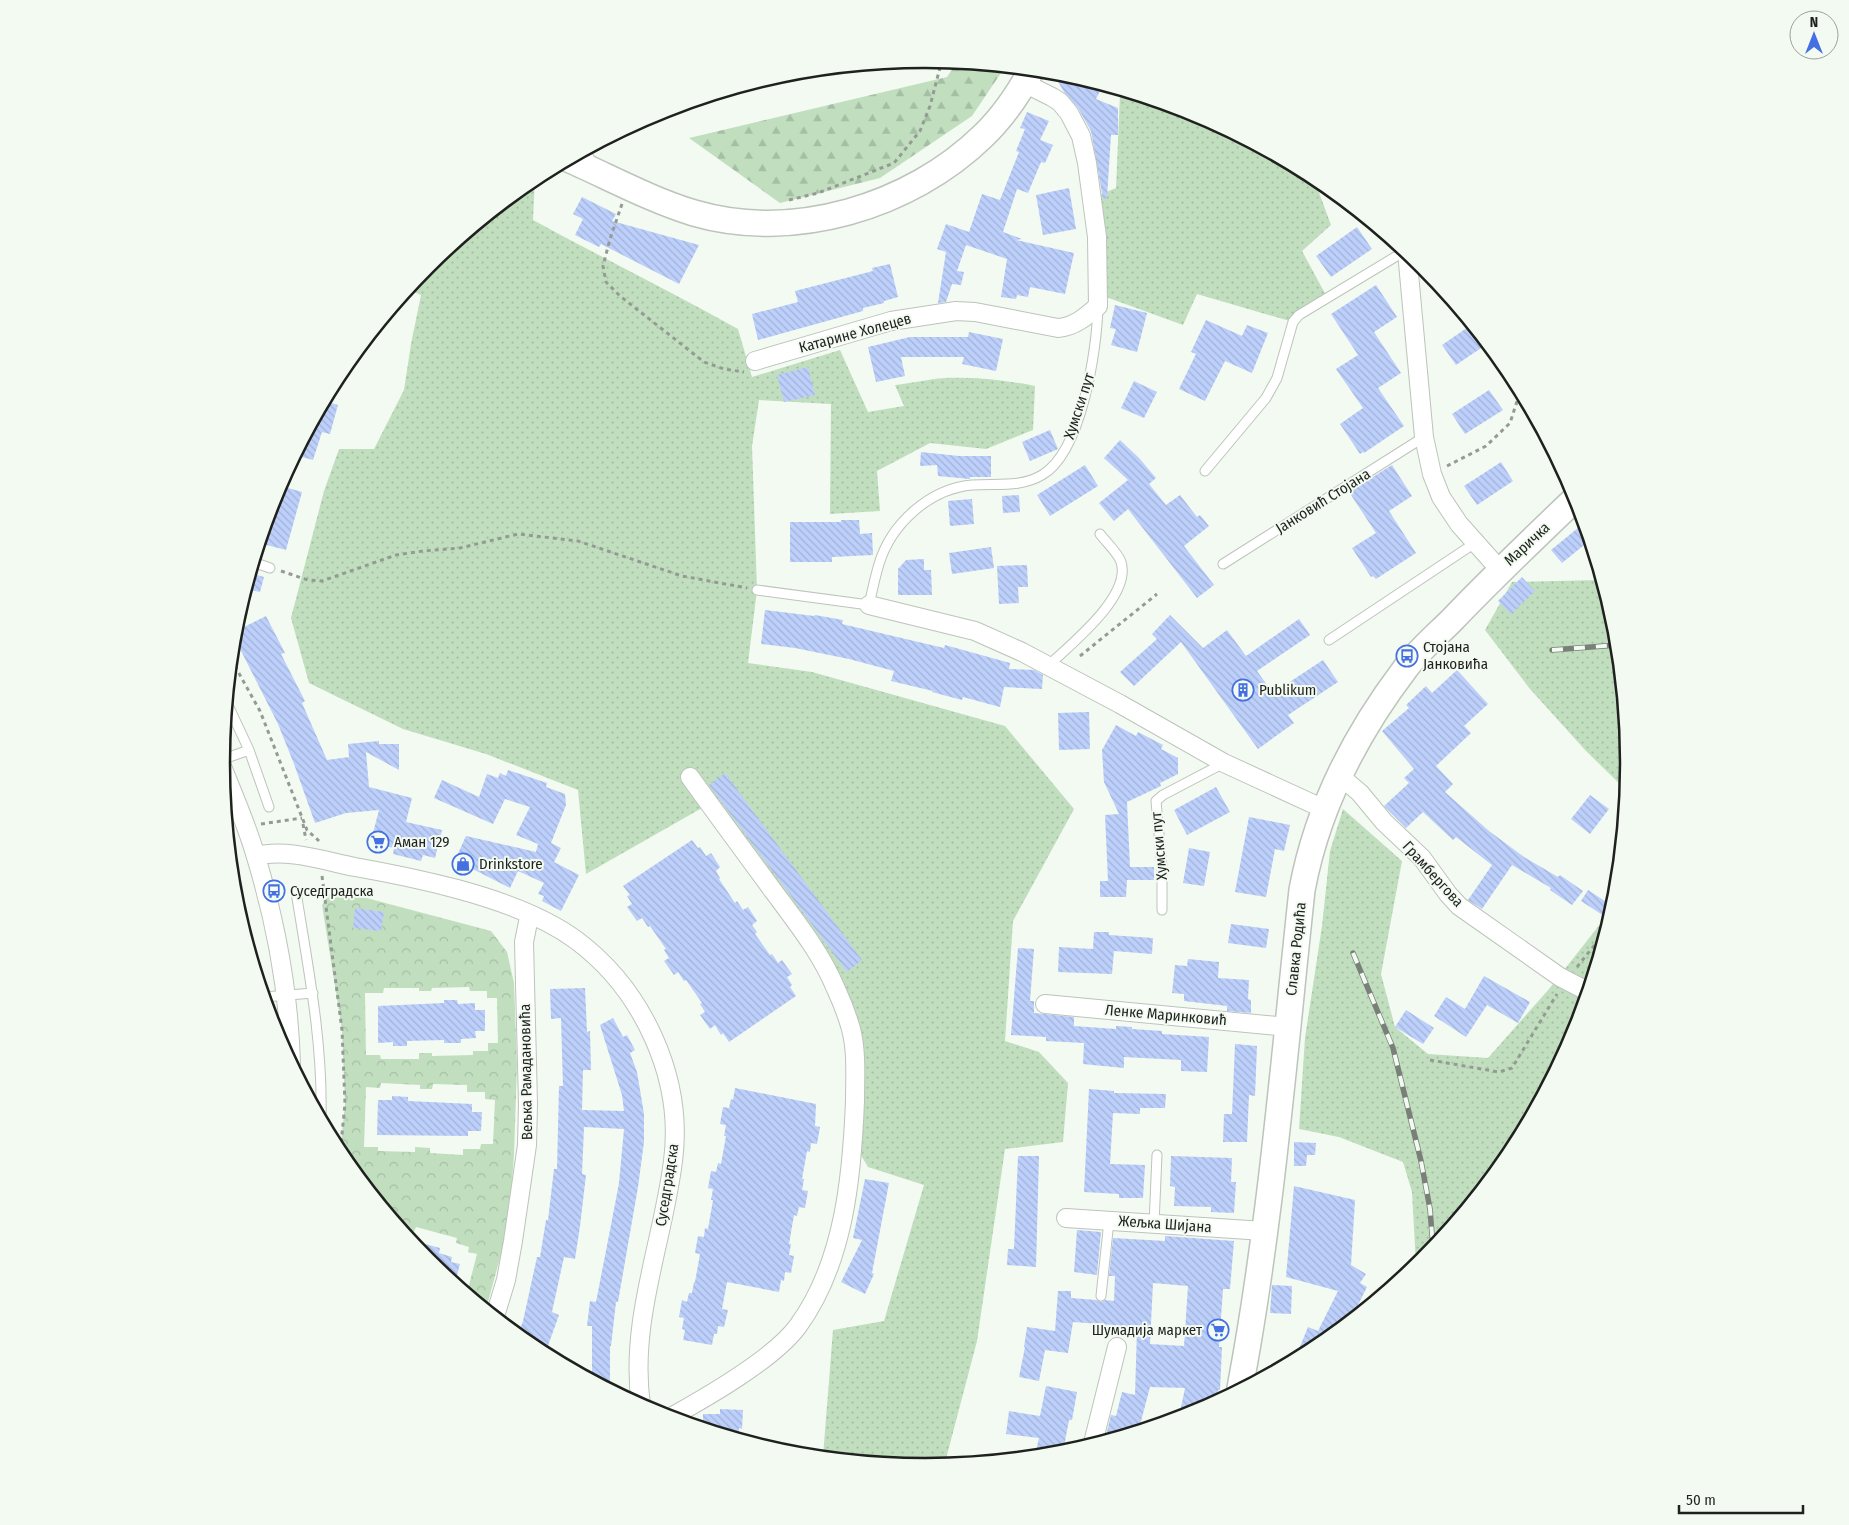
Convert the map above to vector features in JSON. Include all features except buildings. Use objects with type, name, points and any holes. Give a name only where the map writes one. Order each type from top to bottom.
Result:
[{"type":"street","points":[[575,162],[695,213],[736,221],[774,222],[826,217],[880,201],[932,175],[967,150],[984,135],[1004,112],[1028,76]]},
{"type":"street","name":"Хумски пут","points":[[1028,76],[1060,102],[1081,136],[1087,163],[1097,237],[1098,306]]},
{"type":"street","points":[[1407,263],[1424,437],[1432,474],[1441,497],[1459,524],[1500,570]]},
{"type":"street","name":"Катарине Холецев","points":[[758,360],[891,321],[930,314],[956,311],[975,312],[1049,328],[1064,328],[1080,320],[1098,306]]},
{"type":"street","name":"Маричка","points":[[1500,570],[1570,504]]},
{"type":"street","name":"Славка Родића","points":[[1241,1381],[1252,1322],[1264,1231],[1302,890],[1312,846],[1324,809],[1352,750],[1406,667],[1500,570]]},
{"type":"street","points":[[869,605],[975,631],[1022,652],[1224,763],[1324,809]]},
{"type":"street","name":"Грамбергова","points":[[1340,776],[1360,793],[1378,816],[1422,858],[1459,906],[1566,980],[1582,988]]},
{"type":"street","points":[[679,1412],[728,1383],[772,1352],[798,1326],[820,1290],[834,1252],[846,1196],[853,1142],[856,1076],[851,1029],[836,989],[819,953],[690,778]]},
{"type":"street","points":[[230,786],[256,856],[267,900],[286,994],[291,1047]]},
{"type":"street","name":"Суседградска","points":[[256,856],[269,852],[323,852],[485,896],[532,915],[576,940],[594,955],[623,986],[648,1025],[660,1050],[670,1088],[674,1126],[673,1159],[641,1321],[638,1364],[640,1397]]},
{"type":"street","name":"Вељка Рамадановића","points":[[497,1310],[506,1280],[527,1146],[528,1104],[524,942],[528,922],[532,915]]},
{"type":"street","name":"Ленке Маринковић","points":[[1045,1004],[1288,1026]]},
{"type":"street","name":"Жељка Шијана","points":[[1066,1218],[1264,1231]]},
{"type":"street","points":[[1095,1436],[1117,1346]]},
{"type":"lane","points":[[588,155],[597,171]]},
{"type":"lane","points":[[1205,471],[1266,398],[1277,378],[1293,322],[1299,315],[1400,256]]},
{"type":"lane","name":"Хумски пут","points":[[869,605],[885,548],[906,518],[917,508],[946,491],[970,485],[1024,483],[1042,475],[1054,466],[1071,437],[1089,383],[1098,306]]},
{"type":"lane","name":"Јанковић Стојана","points":[[1223,564],[1424,437]]},
{"type":"lane","points":[[1054,669],[1106,608],[1121,583],[1120,561],[1100,534]]},
{"type":"lane","points":[[1329,640],[1475,543]]},
{"type":"lane","points":[[259,564],[270,568]]},
{"type":"lane","points":[[757,590],[869,605]]},
{"type":"lane","points":[[231,712],[249,750],[269,807]]},
{"type":"lane","points":[[229,759],[249,750]]},
{"type":"lane","name":"Хумски пут","points":[[1162,910],[1162,866],[1156,801],[1163,795],[1224,763]]},
{"type":"lane","points":[[296,892],[313,993],[320,1062],[320,1105]]},
{"type":"lane","points":[[270,996],[313,993]]},
{"type":"lane","points":[[1154,1224],[1157,1154]]},
{"type":"lane","points":[[1102,1296],[1109,1221]]},
{"type":"path","points":[[782,201],[818,194],[894,163],[920,131],[930,106],[940,68]]},
{"type":"path","points":[[625,196],[603,266],[606,282],[620,296],[704,362],[724,369],[744,372],[758,360]]},
{"type":"path","points":[[1432,474],[1486,446],[1510,423],[1517,401]]},
{"type":"path","points":[[270,568],[308,580],[322,581],[396,555],[460,548],[518,534],[578,541],[682,576],[757,590]]},
{"type":"path","points":[[1054,669],[1157,594]]},
{"type":"path","points":[[236,668],[260,711],[307,830],[323,852],[342,1030],[345,1104],[341,1140]]},
{"type":"path","points":[[1430,1060],[1499,1072],[1512,1068],[1566,980],[1596,944]]},
{"type":"green space","points":[[953,69],[1002,72],[972,116],[880,178],[780,203],[689,138],[947,77]]},
{"type":"green space","points":[[1120,96],[1190,120],[1232,139],[1318,190],[1331,225],[1302,251],[1327,297],[1293,322],[1197,294],[1183,325],[1106,297],[1092,198],[1116,188]]},
{"type":"green space","points":[[534,187],[533,220],[738,329],[752,377],[840,350],[868,412],[904,406],[895,385],[957,378],[990,379],[1035,386],[1033,430],[986,449],[930,443],[877,471],[880,511],[830,514],[831,404],[759,400],[752,446],[757,590],[748,663],[812,672],[1005,726],[1074,809],[1013,921],[1005,1041],[1039,1052],[1068,1083],[1063,1142],[1005,1149],[977,1341],[947,1457],[879,1456],[823,1450],[833,1330],[884,1321],[924,1185],[868,1167],[853,1142],[851,1029],[819,953],[709,804],[586,874],[578,790],[486,754],[403,729],[309,683],[291,618],[324,491],[339,449],[374,449],[404,390],[421,295],[413,292],[433,271],[501,211]]},
{"type":"green space","points":[[1595,580],[1614,672],[1618,717],[1619,783],[1586,751],[1530,689],[1485,630],[1512,582]]},
{"type":"green space","points":[[1343,809],[1402,861],[1381,974],[1395,1027],[1428,1054],[1488,1058],[1549,989],[1600,924],[1583,986],[1567,1028],[1548,1070],[1526,1110],[1476,1186],[1415,1255],[1412,1192],[1403,1162],[1339,1137],[1299,1129],[1305,1038],[1322,926],[1330,851]]},
{"type":"green space","points":[[340,891],[491,931],[507,952],[514,983],[517,1066],[514,1154],[509,1225],[488,1303],[469,1287],[477,1254],[468,1252],[469,1247],[456,1243],[457,1238],[416,1227],[414,1232],[411,1231],[373,1186],[341,1140],[345,1104],[342,1030],[322,905],[330,894]],"holes":[[[469,987],[470,991],[487,991],[487,998],[497,998],[498,1043],[488,1043],[488,1051],[473,1051],[473,1055],[432,1056],[432,1053],[419,1053],[419,1059],[381,1059],[380,1055],[366,1055],[365,993],[383,993],[384,988],[419,988],[419,991],[431,991],[432,988]],[[381,1083],[420,1085],[420,1089],[432,1089],[433,1084],[467,1085],[467,1092],[485,1092],[485,1099],[495,1100],[493,1144],[481,1144],[480,1149],[463,1149],[463,1155],[430,1153],[430,1148],[415,1147],[415,1152],[378,1151],[378,1147],[364,1147],[366,1087],[380,1088]]]},
{"type":"railway","points":[[1552,650],[1609,646]]},
{"type":"railway","points":[[1353,953],[1393,1048],[1421,1161],[1430,1209],[1432,1237]]},
{"type":"place","name":"Стојана Јанковића","points":[[1407,656]]},
{"type":"place","name":"Publikum","points":[[1243,690]]},
{"type":"place","name":"Аман 129","points":[[378,842]]},
{"type":"place","name":"Drinkstore","points":[[463,864]]},
{"type":"place","name":"Суседградска","points":[[274,891]]},
{"type":"place","name":"Шумадија маркет","points":[[1218,1330]]}]
